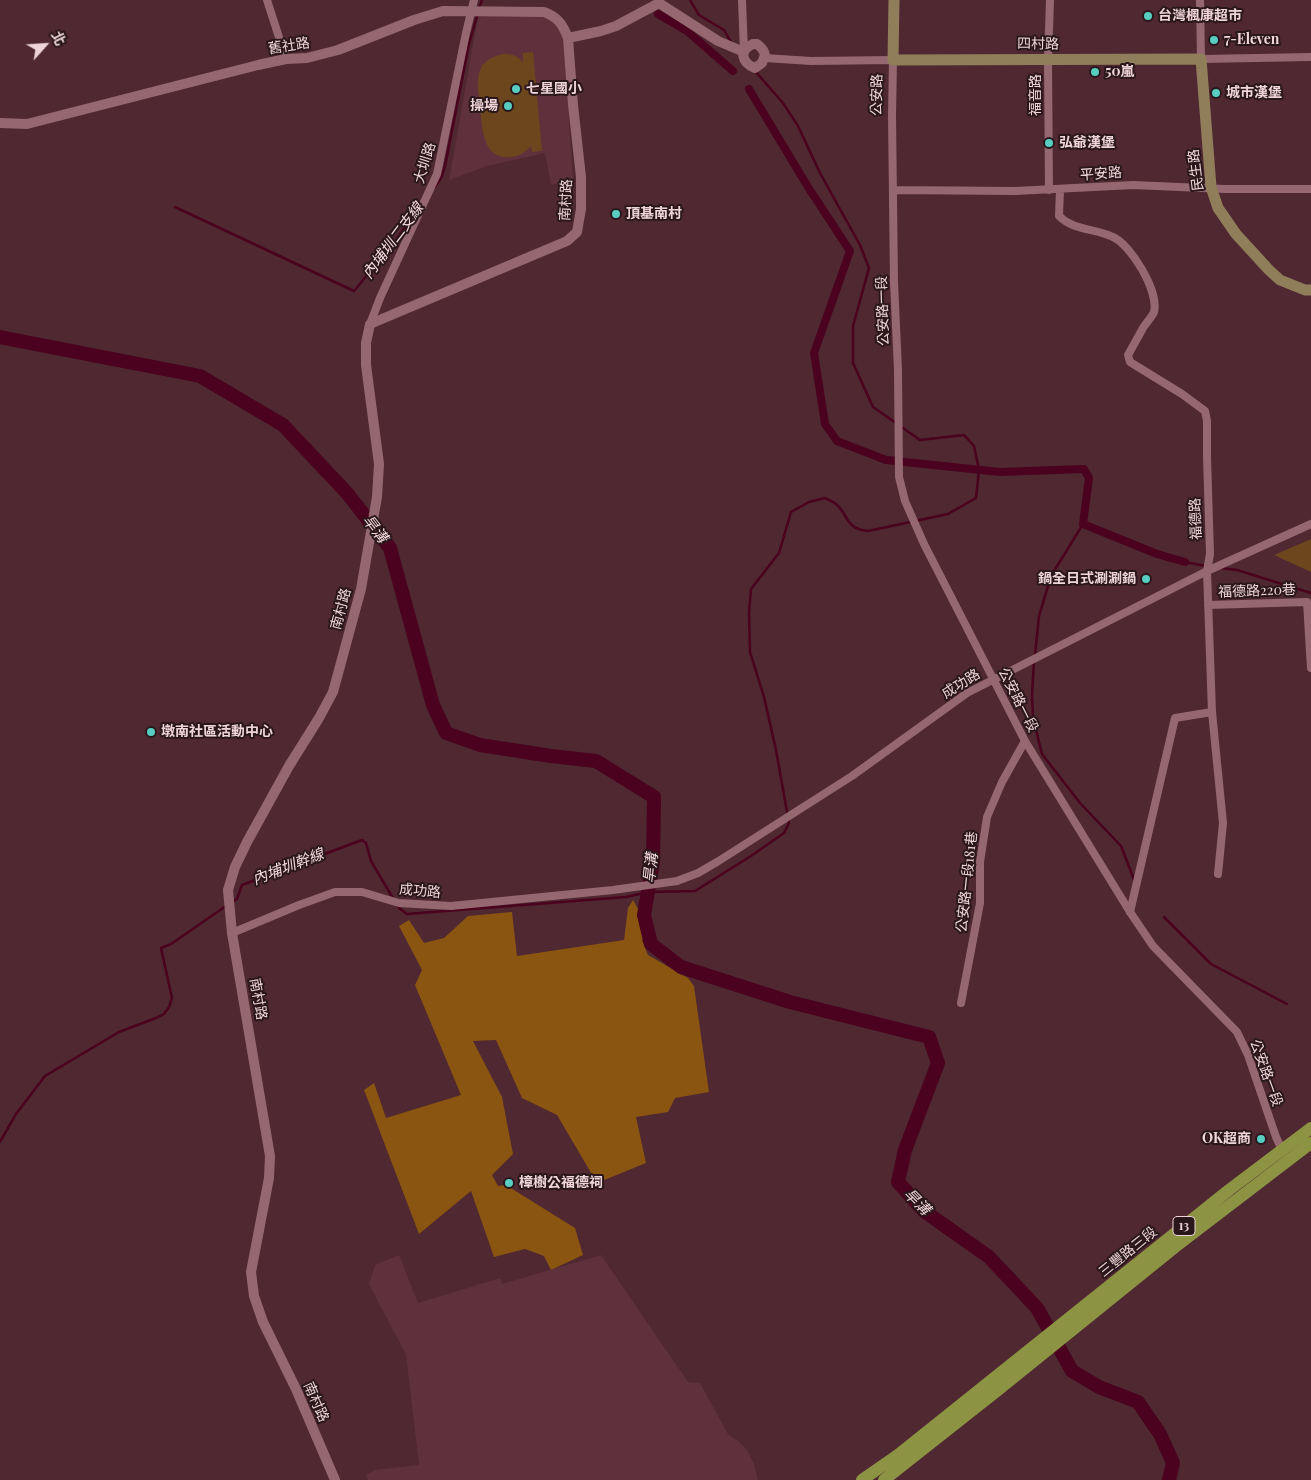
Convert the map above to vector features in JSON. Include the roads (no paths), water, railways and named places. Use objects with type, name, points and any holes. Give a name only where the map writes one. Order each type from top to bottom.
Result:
[{"type":"main road","name":"公安路","points":[[893,60],[894,0]]},
{"type":"main road","name":"四村路","points":[[893,60],[1201,59]]},
{"type":"main road","name":"民生路","points":[[1201,59],[1211,187],[1218,208],[1236,234],[1268,270],[1280,280],[1305,290],[1311,290]]},
{"type":"main road","name":"三豐路三段","points":[[1285,1155],[1311,1128]]},
{"type":"main road","name":"三豐路三段","points":[[1041,1348],[1229,1190],[1285,1155],[1311,1143]]},
{"type":"main road","name":"13","points":[[862,1480],[898,1455],[983,1386],[1041,1348]]},
{"type":"main road","name":"13","points":[[884,1480],[1041,1348]]},
{"type":"street","points":[[267,0],[286,59]]},
{"type":"street","name":"大圳路","points":[[370,324],[437,174],[474,0]]},
{"type":"street","points":[[742,0],[744,59],[755,68],[762,64],[765,58],[764,51],[757,44],[747,47],[744,52]]},
{"type":"street","name":"福音路","points":[[1049,190],[1048,59],[1050,0]]},
{"type":"street","name":"民生路","points":[[1200,0],[1201,59]]},
{"type":"street","points":[[568,38],[616,26],[659,3],[718,41],[744,52]]},
{"type":"street","name":"舊社路","points":[[0,123],[27,124],[258,65],[286,59],[307,58],[338,50],[414,20],[443,11],[544,12],[558,20],[564,27],[568,38]]},
{"type":"street","name":"南村路","points":[[335,1480],[296,1389],[263,1322],[254,1296],[251,1272],[268,1178],[270,1156],[232,933],[228,890],[235,867],[247,842],[333,692],[361,589],[372,535],[379,464],[366,365],[366,343],[370,324],[567,241],[577,232],[581,209],[581,176],[568,38]]},
{"type":"street","name":"四村路","points":[[1201,59],[1311,57]]},
{"type":"street","name":"四村路","points":[[765,58],[811,61],[893,60]]},
{"type":"street","name":"公安路","points":[[893,60],[893,190]]},
{"type":"street","name":"平安路","points":[[893,190],[1060,190],[1133,184],[1225,189],[1311,189]]},
{"type":"street","name":"公安路一段","points":[[893,190],[899,477],[910,515],[1025,741],[1130,912],[1153,946],[1237,1032],[1248,1055],[1276,1137],[1285,1155]]},
{"type":"street","name":"福德路","points":[[1060,190],[1059,216],[1065,222],[1079,228],[1114,237],[1122,242],[1139,266],[1152,290],[1154,312],[1128,355],[1130,362],[1182,394],[1205,411],[1207,422],[1210,554],[1207,571],[1212,712],[1223,824],[1218,874]]},
{"type":"street","name":"成功路","points":[[232,933],[335,892],[362,892],[399,903],[451,906],[613,890],[677,881],[698,873],[725,857],[852,776],[967,693],[1207,571],[1311,524]]},
{"type":"street","name":"福德路220巷","points":[[1208,605],[1306,602],[1311,668]]},
{"type":"street","points":[[1130,912],[1175,718],[1212,712]]},
{"type":"street","name":"公安路一段181巷","points":[[961,1003],[980,902],[980,862],[987,817],[1002,782],[1025,741]]},
{"type":"waterway","name":"內埔圳二支線","points":[[479,8],[482,0]]},
{"type":"waterway","points":[[690,0],[699,15],[724,30],[732,44]]},
{"type":"waterway","name":"內埔圳二支線","points":[[435,187],[442,176],[445,166],[469,44],[478,13]]},
{"type":"waterway","points":[[658,14],[687,31],[733,71]]},
{"type":"waterway","points":[[755,71],[783,103],[798,126],[820,173],[860,245],[869,268],[853,326],[853,363],[873,407],[896,423]]},
{"type":"waterway","points":[[749,89],[808,187],[850,251],[814,353],[825,424],[837,441],[886,460],[1000,472],[1084,469],[1089,478],[1083,524],[1157,554],[1185,562]]},
{"type":"waterway","name":"內埔圳二支線","points":[[175,207],[354,291],[396,240],[415,213]]},
{"type":"waterway","name":"旱溝","points":[[0,337],[200,376],[283,425],[347,493],[390,548],[433,705],[446,733],[480,745],[596,761],[654,797],[653,862],[644,915],[651,944],[681,967],[790,1002],[929,1037],[938,1063],[905,1150],[898,1182],[924,1211],[989,1257],[1037,1308],[1072,1371],[1099,1387],[1138,1402],[1160,1434],[1173,1463],[1169,1480]]},
{"type":"waterway","points":[[397,904],[407,914],[626,897],[648,892],[695,891],[784,833],[789,823],[776,750],[764,697],[750,652],[749,612],[751,589],[779,553],[791,512],[809,502],[825,498],[832,501],[840,508],[851,524],[868,531],[948,514],[976,498],[979,470],[974,446],[964,435],[920,440],[900,426]]},
{"type":"waterway","points":[[1035,655],[1039,616],[1051,576],[1083,524]]},
{"type":"waterway","points":[[1185,562],[1206,566]]},
{"type":"waterway","points":[[1221,568],[1237,570],[1311,593]]},
{"type":"waterway","points":[[1034,661],[1033,718],[1042,754],[1080,803],[1121,846],[1135,882]]},
{"type":"waterway","name":"內埔圳幹線","points":[[232,902],[237,899],[242,885],[362,840],[366,843],[371,861],[394,900]]},
{"type":"waterway","name":"內埔圳幹線","points":[[0,1142],[16,1114],[45,1076],[119,1032],[164,1014],[172,998],[161,948],[171,944],[226,906]]},
{"type":"waterway","points":[[1164,917],[1211,964],[1287,1004]]},
{"type":"place","name":"台灣楓康超市","points":[[1148,16]]},
{"type":"place","name":"7-Eleven","points":[[1214,40]]},
{"type":"place","name":"50嵐","points":[[1095,72]]},
{"type":"place","name":"七星國小","points":[[516,89]]},
{"type":"place","name":"城市漢堡","points":[[1216,93]]},
{"type":"place","name":"操場","points":[[508,106]]},
{"type":"place","name":"弘爺漢堡","points":[[1049,143]]},
{"type":"place","name":"頂基南村","points":[[616,214]]},
{"type":"place","name":"鍋全日式涮涮鍋","points":[[1146,579]]},
{"type":"place","name":"墩南社區活動中心","points":[[151,732]]},
{"type":"place","name":"OK超商","points":[[1261,1139]]},
{"type":"place","name":"樟樹公福德祠","points":[[509,1183]]}]
